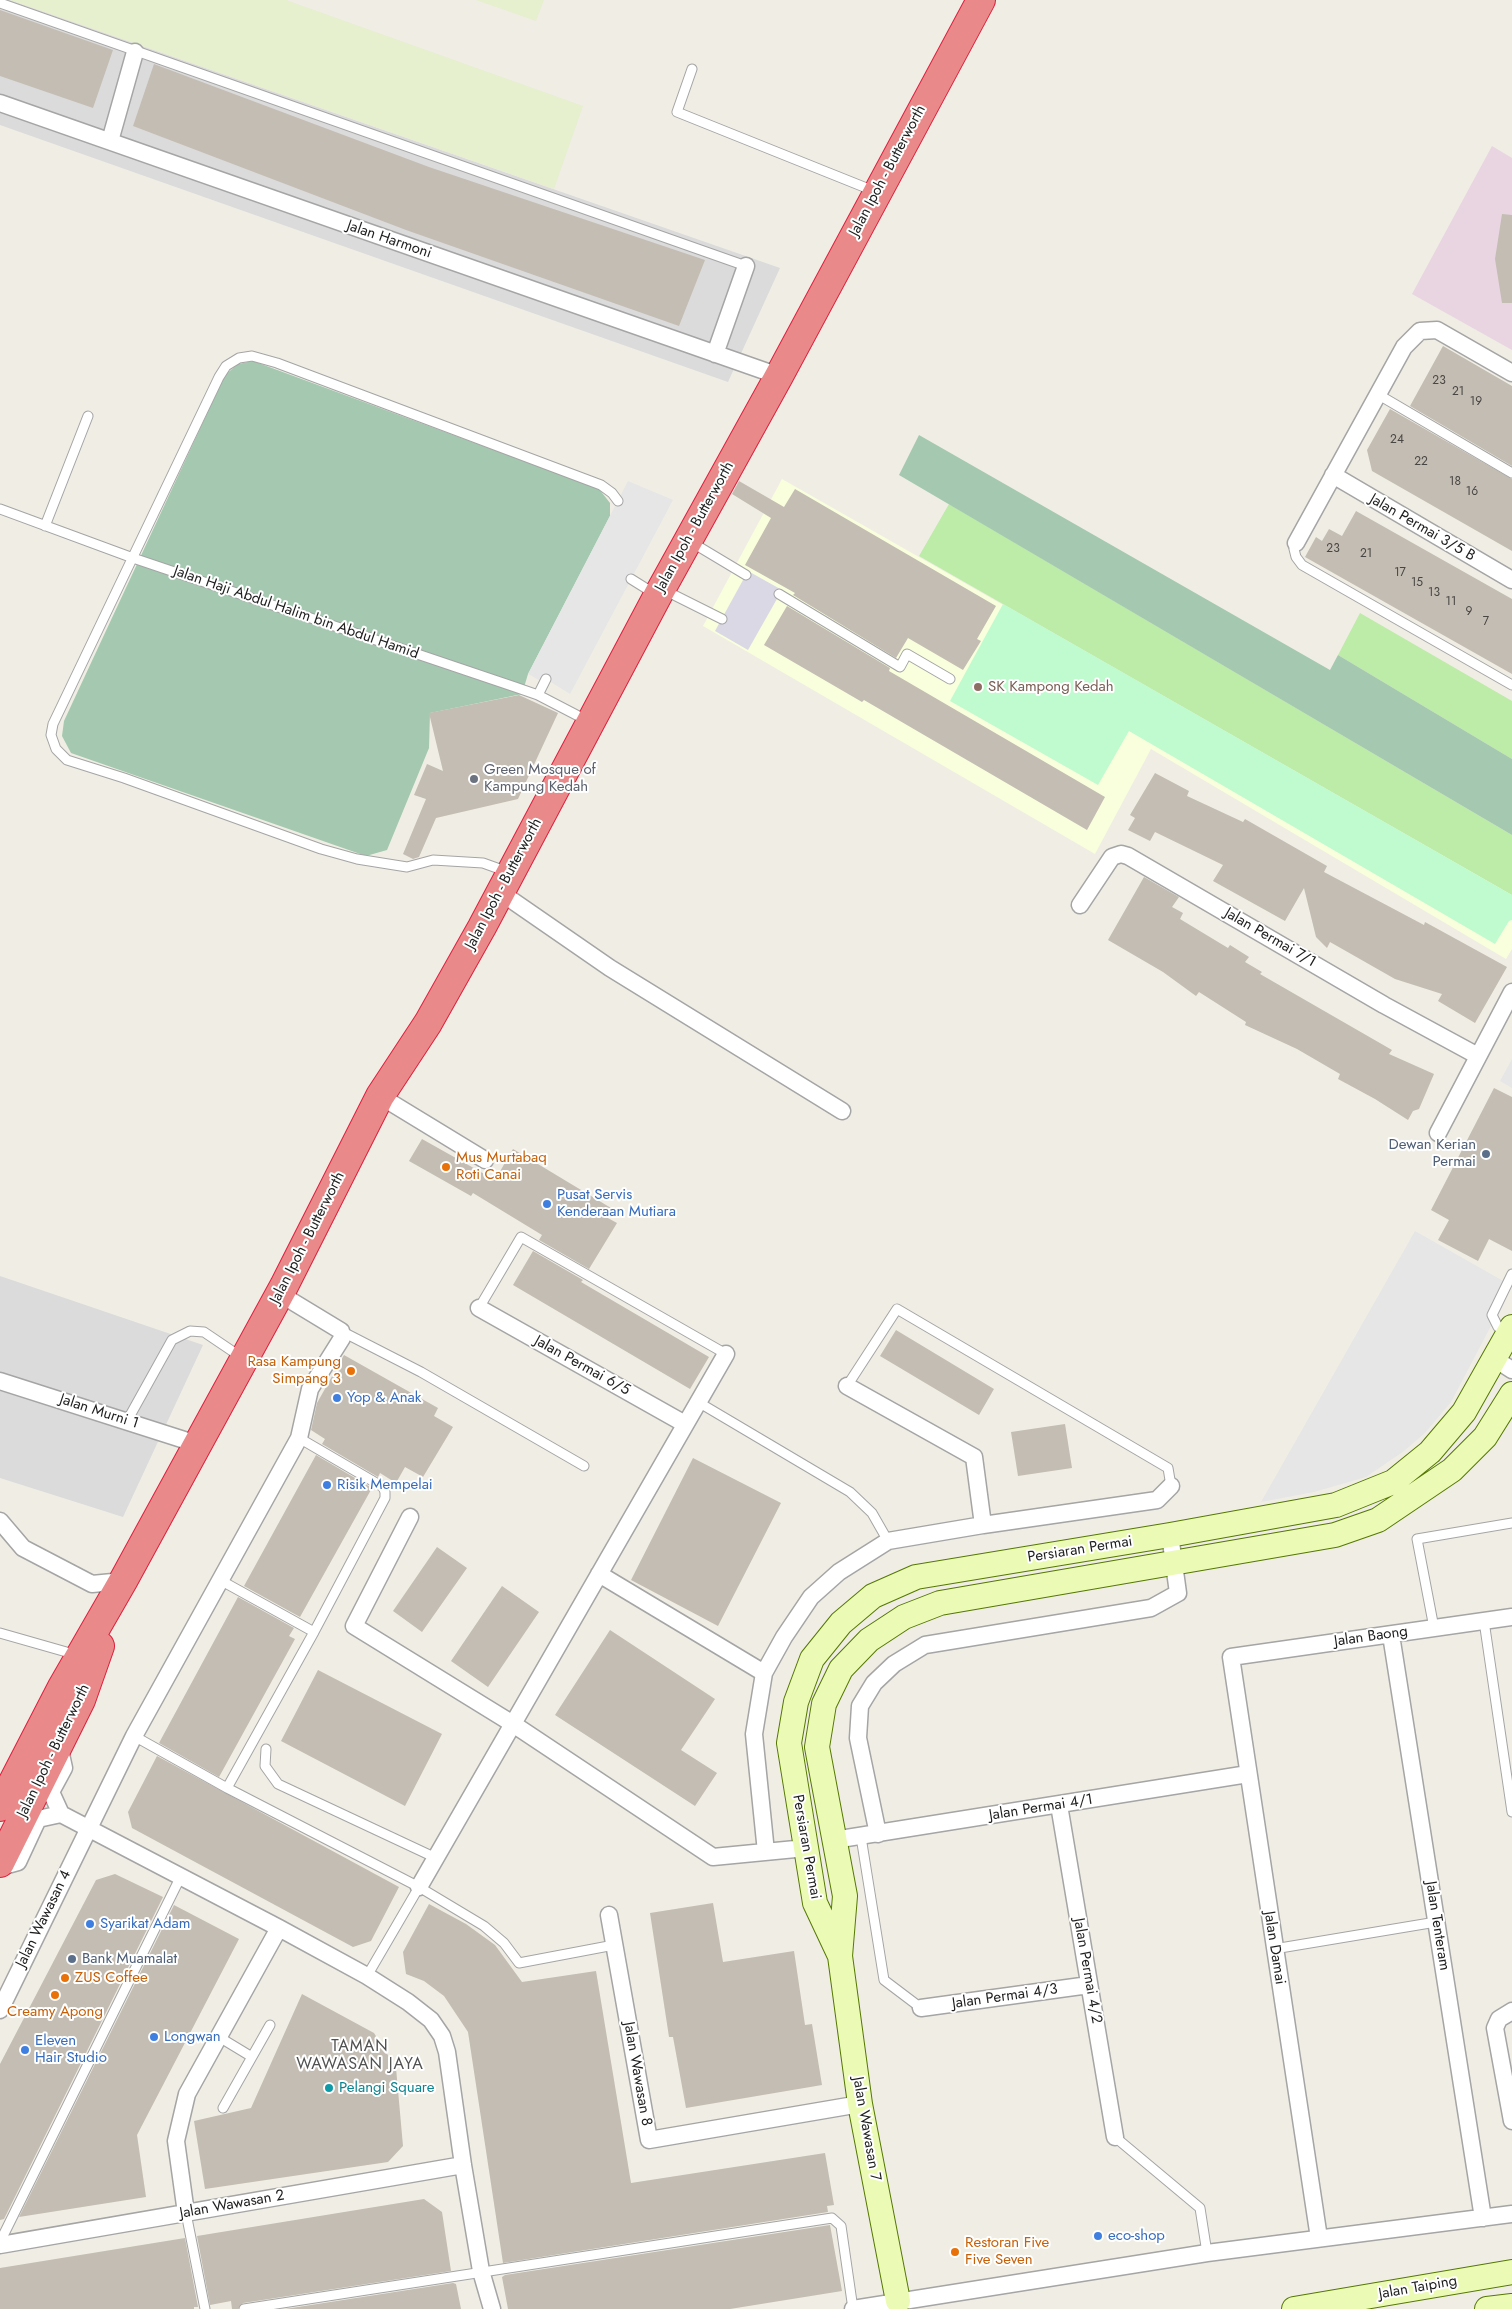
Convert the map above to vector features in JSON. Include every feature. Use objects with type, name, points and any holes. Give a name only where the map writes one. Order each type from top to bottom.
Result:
[{"type":"highway","name":"Jalan Ipoh - Butterworth","points":[[0,1807],[80,1656],[123,1582],[280,1294],[380,1096],[428,1024],[981,0]]},
{"type":"highway","name":"Jalan Ipoh - Butterworth","points":[[0,1863],[81,1700],[123,1582]]},
{"type":"street","points":[[110,141],[135,52]]},
{"type":"street","name":"Jalan Harmoni","points":[[0,102],[779,376]]},
{"type":"street","points":[[715,354],[746,266]]},
{"type":"street","points":[[1296,543],[1404,347],[1420,331],[1437,330],[1512,373]]},
{"type":"street","name":"Jalan Permai 3/5 B","points":[[1333,475],[1512,580]]},
{"type":"street","name":"Jalan Permai 7/1","points":[[1080,906],[1112,857],[1121,854],[1128,856],[1384,1005],[1478,1056]]},
{"type":"street","points":[[505,882],[610,968],[842,1110]]},
{"type":"street","points":[[1438,1133],[1512,992]]},
{"type":"street","points":[[380,1096],[485,1160]]},
{"type":"street","points":[[280,1294],[341,1331]]},
{"type":"street","name":"Jalan Permai 6/5","points":[[479,1308],[686,1424]]},
{"type":"street","name":"Persiaran Permai","points":[[840,1956],[815,1902],[789,1744],[796,1702],[812,1659],[847,1617],[873,1596],[916,1577],[1170,1535],[1336,1505],[1393,1482],[1430,1452],[1504,1365],[1511,1330]]},
{"type":"street","name":"Jalan Wawasan 4","points":[[0,2010],[134,1736],[299,1438],[310,1389],[342,1338],[341,1331]]},
{"type":"street","points":[[419,1887],[726,1354]]},
{"type":"street","name":"Jalan Murni 1","points":[[0,1381],[197,1444]]},
{"type":"street","points":[[847,1386],[974,1457],[983,1525]]},
{"type":"street","name":"Persiaran Permai","points":[[840,1956],[845,1896],[817,1748],[824,1704],[841,1669],[869,1640],[904,1617],[940,1603],[1335,1535],[1378,1520],[1452,1470],[1486,1437],[1512,1394]]},
{"type":"street","points":[[766,1852],[754,1734],[764,1673],[784,1637],[811,1597],[839,1572],[888,1541],[983,1525],[1157,1500],[1171,1486]]},
{"type":"street","points":[[410,1517],[354,1626],[513,1724],[713,1857],[806,1848]]},
{"type":"street","points":[[0,1521],[23,1548],[85,1580],[123,1582]]},
{"type":"street","points":[[878,1834],[858,1738],[860,1706],[874,1683],[894,1664],[924,1645],[1150,1608],[1178,1594],[1170,1535]]},
{"type":"street","points":[[599,1574],[764,1673]]},
{"type":"street","name":"Jalan Baong","points":[[1231,1657],[1512,1617]]},
{"type":"street","name":"Jalan Tenteram","points":[[1391,1635],[1483,2218]]},
{"type":"street","name":"Jalan Damai","points":[[1231,1657],[1319,2238]]},
{"type":"street","points":[[59,1745],[64,1768],[51,1792],[61,1814],[367,1976],[432,2020],[442,2036],[447,2052],[463,2165],[481,2271],[492,2309]]},
{"type":"street","name":"Jalan Permai 4/1","points":[[834,1840],[1248,1774]]},
{"type":"street","name":"Jalan Permai 4/2","points":[[1059,1805],[1115,2137]]},
{"type":"street","points":[[0,1867],[18,1862],[38,1819],[61,1814]]},
{"type":"street","name":"Jalan Wawasan 8","points":[[610,1915],[649,2140],[860,2104]]},
{"type":"street","points":[[186,2213],[176,2141],[187,2094],[279,1928]]},
{"type":"street","name":"Jalan Wawasan 7","points":[[840,1956],[860,2104],[898,2301]]},
{"type":"street","name":"Jalan Permai 4/3","points":[[921,2008],[1089,1985]]},
{"type":"street","points":[[1511,2113],[1496,2028],[1499,2019],[1512,2011]]},
{"type":"street","name":"Jalan Wawasan 2","points":[[0,2244],[463,2165]]},
{"type":"street","points":[[853,2309],[1207,2253],[1512,2214]]},
{"type":"street","points":[[480,2309],[481,2271]]},
{"type":"street","name":"Jalan Taiping","points":[[1294,2309],[1368,2303],[1512,2272]]},
{"type":"street","points":[[1487,2309],[1512,2306]]},
{"type":"lane","points":[[0,4],[746,266]]},
{"type":"lane","points":[[692,69],[677,112],[877,192]]},
{"type":"lane","points":[[505,882],[483,863],[433,860],[406,867],[357,859],[321,850],[133,781],[67,760],[56,749],[51,736],[53,724],[219,376],[226,366],[233,361],[252,356],[277,363],[602,485],[618,501]]},
{"type":"lane","points":[[1379,395],[1512,473]]},
{"type":"lane","points":[[45,526],[88,416]]},
{"type":"lane","name":"Jalan Haji Abdul Halim bin Abdul Hamid","points":[[0,509],[133,558],[538,695],[590,722]]},
{"type":"lane","points":[[688,540],[746,575]]},
{"type":"lane","points":[[1296,543],[1294,549],[1296,557],[1302,565],[1512,685]]},
{"type":"lane","points":[[631,579],[722,619]]},
{"type":"lane","points":[[779,594],[900,667],[907,654],[950,679]]},
{"type":"lane","points":[[538,695],[546,679]]},
{"type":"lane","points":[[479,1308],[521,1237],[726,1354]]},
{"type":"lane","points":[[1511,1330],[1498,1327],[1492,1315],[1512,1274]]},
{"type":"lane","points":[[847,1386],[897,1309],[1168,1468],[1171,1486]]},
{"type":"lane","points":[[127,1421],[172,1340],[190,1331],[204,1332],[244,1359]]},
{"type":"lane","points":[[341,1331],[421,1372],[584,1466]]},
{"type":"lane","points":[[698,1402],[850,1492],[872,1513],[888,1541]]},
{"type":"lane","points":[[226,1788],[314,1632],[386,1498],[383,1487],[299,1438]]},
{"type":"lane","points":[[1434,1628],[1418,1538],[1512,1523]]},
{"type":"lane","points":[[220,1580],[314,1632]]},
{"type":"lane","points":[[1484,1620],[1512,1812]]},
{"type":"lane","points":[[0,1633],[80,1656]]},
{"type":"lane","points":[[134,1736],[226,1788],[419,1887],[484,1926],[504,1943],[519,1963],[614,1945]]},
{"type":"lane","points":[[266,1749],[265,1766],[278,1784],[436,1858]]},
{"type":"lane","points":[[861,1837],[884,1980],[921,2008]]},
{"type":"lane","points":[[0,2244],[181,1876]]},
{"type":"lane","points":[[367,1976],[419,1887]]},
{"type":"lane","points":[[1274,1949],[1436,1922]]},
{"type":"lane","points":[[223,2108],[270,2025]]},
{"type":"lane","points":[[219,2036],[252,2057]]},
{"type":"lane","points":[[1115,2137],[1200,2208],[1207,2253]]},
{"type":"lane","points":[[186,2213],[205,2309]]},
{"type":"lane","points":[[244,2309],[832,2218],[841,2226],[853,2309]]},
{"type":"shaded area","points":[[0,0],[10,0],[780,268],[728,382],[0,125]]},
{"type":"shaded area","points":[[10,0],[286,0],[583,106],[554,189]]},
{"type":"shaded area","points":[[476,0],[544,0],[536,21]]},
{"type":"shaded area","points":[[1492,146],[1512,158],[1512,350],[1412,294]]},
{"type":"shaded area","points":[[253,361],[599,489],[610,503],[610,516],[528,674],[522,694],[430,713],[429,748],[387,850],[366,856],[71,753],[62,736],[64,721],[225,375],[238,364]]},
{"type":"shaded area","points":[[919,435],[1330,670],[1338,655],[1512,759],[1512,835],[899,475]]},
{"type":"shaded area","name":"SK Kampong Kedah","points":[[782,479],[1512,895],[1512,949],[1506,959],[1151,749],[1095,854],[703,626]]},
{"type":"shaded area","points":[[628,481],[673,500],[570,694],[546,679],[539,680],[528,674]]},
{"type":"shaded area","points":[[748,571],[782,590],[748,650],[715,631]]},
{"type":"shaded area","points":[[1512,1059],[1512,1088],[1500,1081]]},
{"type":"shaded area","points":[[1415,1231],[1512,1286],[1451,1402],[1425,1433],[1404,1451],[1366,1477],[1314,1492],[1261,1502]]},
{"type":"shaded area","points":[[0,1276],[203,1345],[123,1517],[0,1478]]},
{"type":"green space","points":[[949,504],[1512,835],[1512,895],[919,556]]},
{"type":"green space","points":[[1003,604],[1512,895],[1512,920],[1509,921],[1495,944],[1129,731],[1098,785],[950,701]]},
{"type":"green space","points":[[1360,613],[1512,701],[1512,759],[1338,655]]},
{"type":"building","points":[[0,10],[113,50],[93,108],[0,76]]},
{"type":"building","points":[[154,64],[429,167],[705,260],[679,326],[406,230],[133,126]]},
{"type":"building","points":[[1502,214],[1512,215],[1512,303],[1502,303],[1495,259]]},
{"type":"building","points":[[1443,346],[1512,386],[1512,466],[1410,406]]},
{"type":"building","points":[[1390,409],[1512,479],[1512,551],[1372,471],[1367,450]]},
{"type":"building","points":[[739,481],[784,507],[795,489],[996,606],[977,639],[981,641],[963,670],[908,638],[896,658],[793,595],[795,593],[745,565],[771,518],[732,494]]},
{"type":"building","points":[[1356,511],[1512,599],[1512,674],[1305,557],[1316,537],[1322,541],[1329,529],[1342,536]]},
{"type":"building","points":[[787,606],[890,668],[889,671],[1105,797],[1087,830],[864,700],[862,702],[764,645]]},
{"type":"building","name":"Green Mosque of Kampung Kedah","points":[[519,695],[558,713],[518,799],[436,818],[419,857],[413,859],[403,854],[426,799],[414,795],[427,764],[443,771],[429,713]]},
{"type":"building","points":[[1155,773],[1189,791],[1187,796],[1243,822],[1245,819],[1327,866],[1324,872],[1424,925],[1425,922],[1507,967],[1475,1023],[1438,1001],[1442,994],[1395,979],[1330,942],[1327,948],[1316,937],[1304,888],[1285,921],[1213,881],[1223,865],[1155,832],[1150,841],[1128,830],[1135,818],[1130,815]]},
{"type":"building","points":[[1144,877],[1179,897],[1172,907],[1183,913],[1180,919],[1228,948],[1230,945],[1249,957],[1245,962],[1262,972],[1260,974],[1392,1050],[1389,1054],[1434,1074],[1419,1109],[1413,1111],[1408,1120],[1338,1079],[1340,1074],[1297,1049],[1245,1025],[1246,1022],[1199,992],[1196,996],[1163,972],[1108,940]]},
{"type":"building","name":"Dewan Kerian Permai","points":[[1494,1088],[1512,1097],[1512,1251],[1489,1239],[1478,1261],[1438,1240],[1449,1220],[1431,1210]]},
{"type":"building","name":"Pusat Servis Kenderaan Mutiara","points":[[422,1139],[495,1180],[513,1149],[611,1208],[606,1217],[617,1223],[589,1269],[539,1240],[542,1235],[473,1193],[471,1196],[409,1161]]},
{"type":"building","points":[[533,1251],[583,1280],[581,1282],[709,1357],[690,1389],[513,1285]]},
{"type":"building","points":[[896,1330],[994,1389],[979,1415],[880,1356]]},
{"type":"building","points":[[344,1355],[438,1408],[434,1416],[453,1427],[423,1477],[405,1467],[396,1483],[380,1473],[378,1477],[322,1444],[325,1439],[311,1430],[317,1403]]},
{"type":"building","points":[[1065,1424],[1072,1468],[1018,1476],[1011,1432]]},
{"type":"building","points":[[316,1455],[372,1488],[300,1617],[244,1586]]},
{"type":"building","points":[[693,1458],[781,1503],[718,1626],[631,1580]]},
{"type":"building","points":[[437,1547],[467,1568],[422,1632],[393,1611]]},
{"type":"building","points":[[502,1586],[539,1612],[488,1687],[451,1661]]},
{"type":"building","points":[[238,1597],[294,1628],[289,1636],[295,1639],[219,1777],[159,1743]]},
{"type":"building","points":[[610,1630],[715,1699],[681,1750],[717,1773],[695,1806],[555,1715]]},
{"type":"building","points":[[318,1670],[442,1734],[405,1806],[281,1741]]},
{"type":"building","points":[[157,1756],[399,1887],[371,1941],[353,1947],[132,1828],[128,1812]]},
{"type":"building","points":[[115,1874],[163,1897],[4,2219],[0,2220],[0,2064],[96,1880]]},
{"type":"building","points":[[713,1903],[723,1962],[794,1951],[805,2025],[812,2024],[822,2085],[686,2108],[673,2037],[669,2037],[650,1913]]},
{"type":"building","points":[[429,1904],[466,1924],[495,1945],[522,1982],[596,1971],[631,2183],[825,2153],[834,2205],[827,2206],[828,2212],[503,2263],[468,2032],[444,1996],[424,1981],[406,1974],[403,1952]]},
{"type":"building","name":"Longwan","points":[[174,1905],[239,1939],[137,2135],[146,2197],[19,2217]]},
{"type":"building","name":"Pelangi Square","points":[[302,1994],[374,2033],[396,2068],[403,2146],[388,2162],[205,2189],[194,2121],[251,2108]]},
{"type":"building","points":[[424,2199],[442,2212],[451,2271],[243,2303],[238,2309],[232,2309],[231,2301],[210,2305],[197,2236]]},
{"type":"building","points":[[830,2225],[842,2291],[730,2309],[508,2309],[502,2277],[505,2275]]},
{"type":"building","points":[[185,2238],[198,2307],[194,2307],[194,2309],[0,2309],[0,2268]]},
{"type":"building","points":[[456,2284],[461,2309],[285,2309]]},
{"type":"place","name":"SK Kampong Kedah","points":[[978,687]]},
{"type":"place","name":"Green Mosque of Kampung Kedah","points":[[474,779]]},
{"type":"place","name":"Dewan Kerian Permai","points":[[1486,1154]]},
{"type":"place","name":"Mus Murtabaq Roti Canai","points":[[446,1167]]},
{"type":"place","name":"Pusat Servis Kenderaan Mutiara","points":[[547,1204]]},
{"type":"place","name":"Rasa Kampung Simpang 3","points":[[351,1371]]},
{"type":"place","name":"Yop & Anak","points":[[337,1398]]},
{"type":"place","name":"Risik Mempelai","points":[[327,1485]]},
{"type":"place","name":"Syarikat Adam","points":[[90,1924]]},
{"type":"place","name":"Bank Muamalat","points":[[72,1959]]},
{"type":"place","name":"ZUS Coffee","points":[[65,1978]]},
{"type":"place","name":"Creamy Apong","points":[[55,1995]]},
{"type":"place","name":"Longwan","points":[[154,2037]]},
{"type":"place","name":"Eleven Hair Studio","points":[[25,2050]]},
{"type":"place","name":"Pelangi Square","points":[[329,2088]]},
{"type":"place","name":"eco-shop","points":[[1098,2236]]},
{"type":"place","name":"Restoran Five Five Seven","points":[[955,2252]]},
{"type":"district","name":"TAMAN WAWASAN JAYA","points":[[360,2056]]}]
